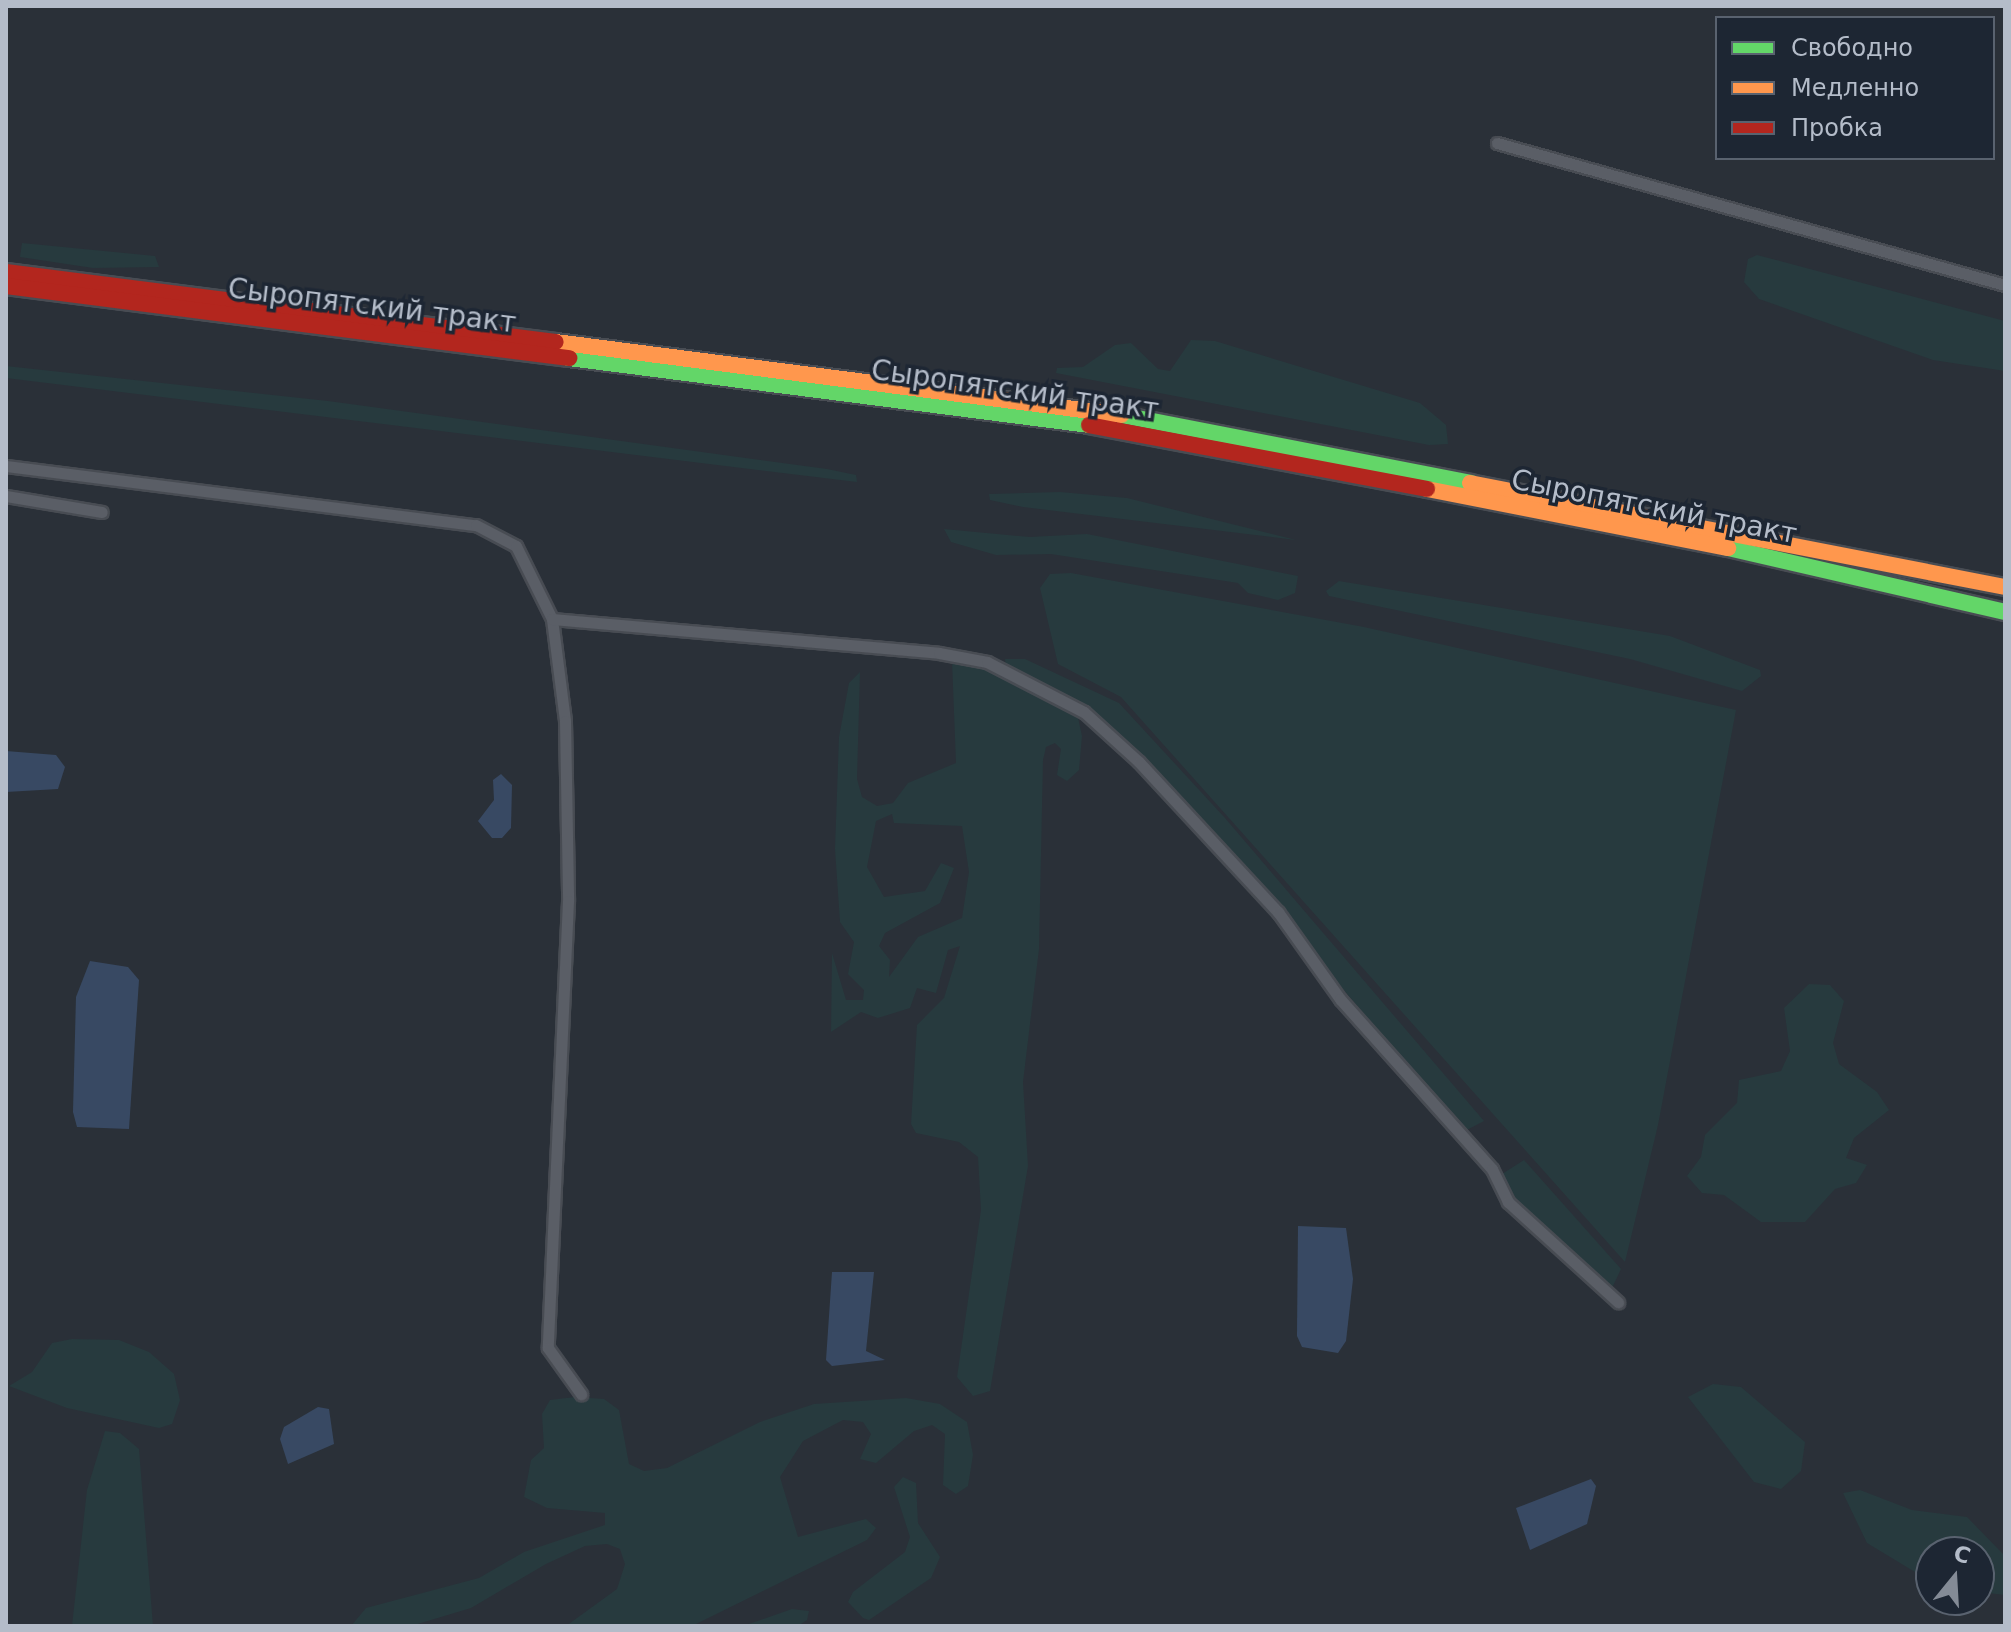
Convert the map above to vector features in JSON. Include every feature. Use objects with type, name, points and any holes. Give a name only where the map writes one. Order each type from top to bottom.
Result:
[{"type":"main road","name":"Сыропятский тракт","points":[[6,272],[1108,413],[2005,587]]},
{"type":"main road","name":"Сыропятский тракт","points":[[6,286],[1105,427],[1797,561],[2005,612]]},
{"type":"street","points":[[1497,143],[2005,285]]},
{"type":"street","points":[[6,466],[476,525],[516,546],[552,619],[569,809],[548,1348],[581,1394]]},
{"type":"street","points":[[6,496],[102,512]]},
{"type":"street","points":[[552,619],[939,653],[987,662],[1084,712],[1139,762],[1278,912],[1340,999],[1492,1169],[1508,1202],[1618,1302]]},
{"type":"green space","points":[[22,243],[155,256],[159,267],[93,268],[20,257]]},
{"type":"green space","points":[[1757,255],[2005,321],[2005,371],[1933,360],[1759,299],[1744,282],[1748,259]]},
{"type":"green space","points":[[1191,340],[1215,341],[1420,403],[1446,425],[1448,444],[1429,445],[1056,373],[1057,368],[1083,367],[1115,345],[1131,343],[1158,369],[1170,371]]},
{"type":"green space","points":[[6,366],[328,401],[827,469],[856,475],[857,482],[6,378]]},
{"type":"green space","points":[[1060,492],[1127,498],[1296,540],[1023,507],[990,500],[989,494]]},
{"type":"green space","points":[[944,529],[1030,537],[1087,534],[1298,576],[1295,593],[1278,600],[1248,593],[1238,583],[1051,554],[996,555],[951,542]]},
{"type":"green space","points":[[1071,573],[1364,627],[1736,710],[1658,1125],[1625,1262],[1121,697],[1058,664],[1040,588],[1050,574]]},
{"type":"green space","points":[[1339,581],[1670,636],[1760,670],[1761,676],[1742,691],[1630,659],[1329,596],[1326,591]]},
{"type":"green space","points":[[1005,659],[1025,659],[1119,703],[1225,818],[1484,1121],[1463,1132],[1177,791],[1077,702],[1006,667]]},
{"type":"green space","points":[[952,661],[996,672],[1077,713],[1082,736],[1079,770],[1067,781],[1057,775],[1061,749],[1055,743],[1046,747],[1043,760],[1039,949],[1023,1082],[1028,1166],[990,1391],[973,1396],[957,1377],[981,1210],[978,1157],[959,1142],[916,1133],[911,1124],[917,1025],[944,998],[960,946],[948,950],[936,993],[917,988],[910,1008],[878,1018],[861,1012],[831,1032],[832,953],[846,1000],[863,1000],[864,990],[848,974],[854,942],[840,922],[835,849],[839,737],[849,683],[860,672],[857,779],[862,797],[877,806],[893,803],[908,783],[956,763]],"holes":[[[892,814],[894,823],[962,826],[969,872],[962,918],[918,937],[889,977],[890,960],[879,946],[885,933],[940,903],[954,868],[941,863],[925,891],[884,897],[867,867],[876,821]]]},
{"type":"green space","points":[[1809,984],[1830,985],[1844,1001],[1833,1043],[1839,1064],[1877,1092],[1889,1110],[1854,1138],[1846,1158],[1867,1165],[1856,1183],[1835,1189],[1805,1222],[1761,1222],[1724,1195],[1702,1193],[1687,1176],[1701,1157],[1705,1135],[1737,1103],[1739,1080],[1781,1071],[1790,1051],[1784,1008]]},
{"type":"green space","points":[[1524,1160],[1621,1269],[1612,1288],[1511,1199],[1499,1176]]},
{"type":"green space","points":[[72,1339],[119,1340],[149,1352],[174,1374],[180,1400],[172,1424],[159,1428],[67,1408],[9,1386],[32,1372],[52,1343]]},
{"type":"green space","points":[[1713,1384],[1741,1387],[1805,1442],[1801,1471],[1781,1489],[1754,1482],[1688,1397]]},
{"type":"green space","points":[[575,1397],[604,1399],[619,1410],[629,1464],[644,1471],[667,1468],[760,1422],[814,1404],[906,1398],[940,1404],[967,1422],[973,1455],[968,1486],[956,1494],[943,1485],[945,1434],[932,1425],[914,1431],[876,1463],[860,1459],[871,1434],[863,1422],[843,1420],[803,1441],[780,1477],[798,1537],[866,1519],[876,1528],[867,1540],[692,1626],[566,1626],[617,1589],[625,1564],[620,1549],[607,1544],[585,1546],[546,1564],[471,1608],[411,1626],[351,1626],[366,1608],[479,1578],[524,1552],[605,1525],[605,1513],[547,1508],[524,1497],[531,1460],[544,1448],[542,1414],[550,1400]]},
{"type":"green space","points":[[105,1431],[120,1433],[139,1449],[153,1626],[72,1626],[87,1490]]},
{"type":"green space","points":[[903,1477],[916,1483],[918,1523],[940,1557],[931,1578],[869,1620],[848,1602],[853,1592],[905,1552],[910,1537],[894,1487]]},
{"type":"green space","points":[[1860,1490],[1912,1510],[1967,1517],[1986,1536],[1915,1536],[1915,1572],[1867,1543],[1843,1493]]},
{"type":"green space","points":[[1995,1546],[2005,1556],[2005,1595],[1995,1594]]},
{"type":"green space","points":[[792,1609],[809,1611],[807,1620],[798,1626],[743,1626]]},
{"type":"water","points":[[6,751],[56,755],[65,767],[58,789],[6,792]]},
{"type":"water","points":[[501,774],[512,785],[511,828],[502,838],[492,838],[478,821],[494,800],[493,780]]},
{"type":"water","points":[[90,961],[128,967],[139,980],[129,1129],[77,1127],[73,1112],[76,997]]},
{"type":"water","points":[[1298,1226],[1346,1228],[1353,1279],[1346,1341],[1338,1353],[1302,1347],[1297,1336]]},
{"type":"water","points":[[832,1272],[874,1272],[866,1351],[885,1360],[832,1366],[826,1360]]},
{"type":"water","points":[[318,1407],[329,1409],[334,1444],[288,1464],[280,1439],[284,1427]]},
{"type":"water","points":[[1591,1479],[1596,1486],[1587,1524],[1530,1550],[1516,1508]]},
{"type":"traffic: fast","points":[[569,358],[1089,425]]},
{"type":"traffic: fast","points":[[1121,415],[1470,483]]},
{"type":"traffic: fast","points":[[1728,548],[2005,612]]},
{"type":"traffic: slow","points":[[556,342],[1121,415]]},
{"type":"traffic: slow","points":[[1470,483],[2005,587]]},
{"type":"traffic: slow","points":[[1427,489],[1728,548]]},
{"type":"traffic: jam","points":[[6,272],[556,342]]},
{"type":"traffic: jam","points":[[6,286],[569,358]]},
{"type":"traffic: jam","points":[[1089,425],[1427,489]]}]
